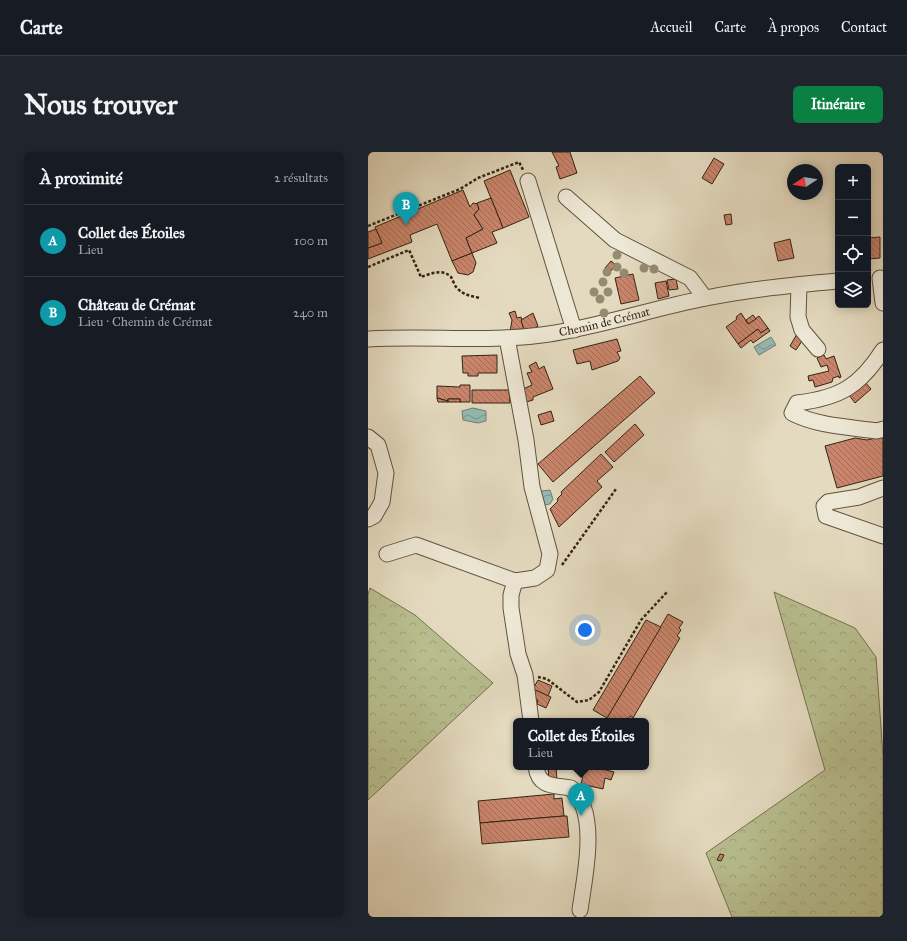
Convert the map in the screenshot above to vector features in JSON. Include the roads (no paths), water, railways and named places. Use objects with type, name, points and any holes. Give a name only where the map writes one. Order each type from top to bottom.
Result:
[{"type":"street","points":[[528,181],[574,330]]},
{"type":"street","points":[[566,197],[615,240],[690,278],[705,298]]},
{"type":"street","points":[[877,278],[883,303]]},
{"type":"street","name":"Chemin de Crémat","points":[[368,339],[507,338],[574,330],[705,298],[765,287],[835,281]]},
{"type":"street","points":[[799,285],[798,317],[802,330],[818,349]]},
{"type":"street","points":[[387,554],[416,545],[515,581],[535,578],[547,570],[550,554],[532,487],[526,440],[507,338]]},
{"type":"street","points":[[883,350],[876,361],[852,387],[834,396],[797,403],[792,413],[803,419],[834,425],[877,431],[883,429]]},
{"type":"street","points":[[368,437],[378,445],[386,473],[382,502],[374,516],[368,519]]},
{"type":"street","points":[[883,488],[859,497],[828,502],[824,506],[826,516],[883,536]]},
{"type":"street","points":[[515,581],[511,595],[511,608],[518,654],[525,675],[531,718]]},
{"type":"street","points":[[536,770],[537,776],[544,783],[571,788],[583,806],[588,829],[586,865],[580,910]]},
{"type":"water","points":[[771,337],[776,345],[759,355],[754,347]]},
{"type":"water","points":[[473,408],[486,411],[486,421],[478,423],[463,420],[462,411]]},
{"type":"water","points":[[550,490],[553,499],[550,504],[544,505],[539,495],[542,491]]},
{"type":"place","name":"Château de Crémat","points":[[406,225]]},
{"type":"place","name":"Collet des Étoiles","points":[[581,816]]}]
